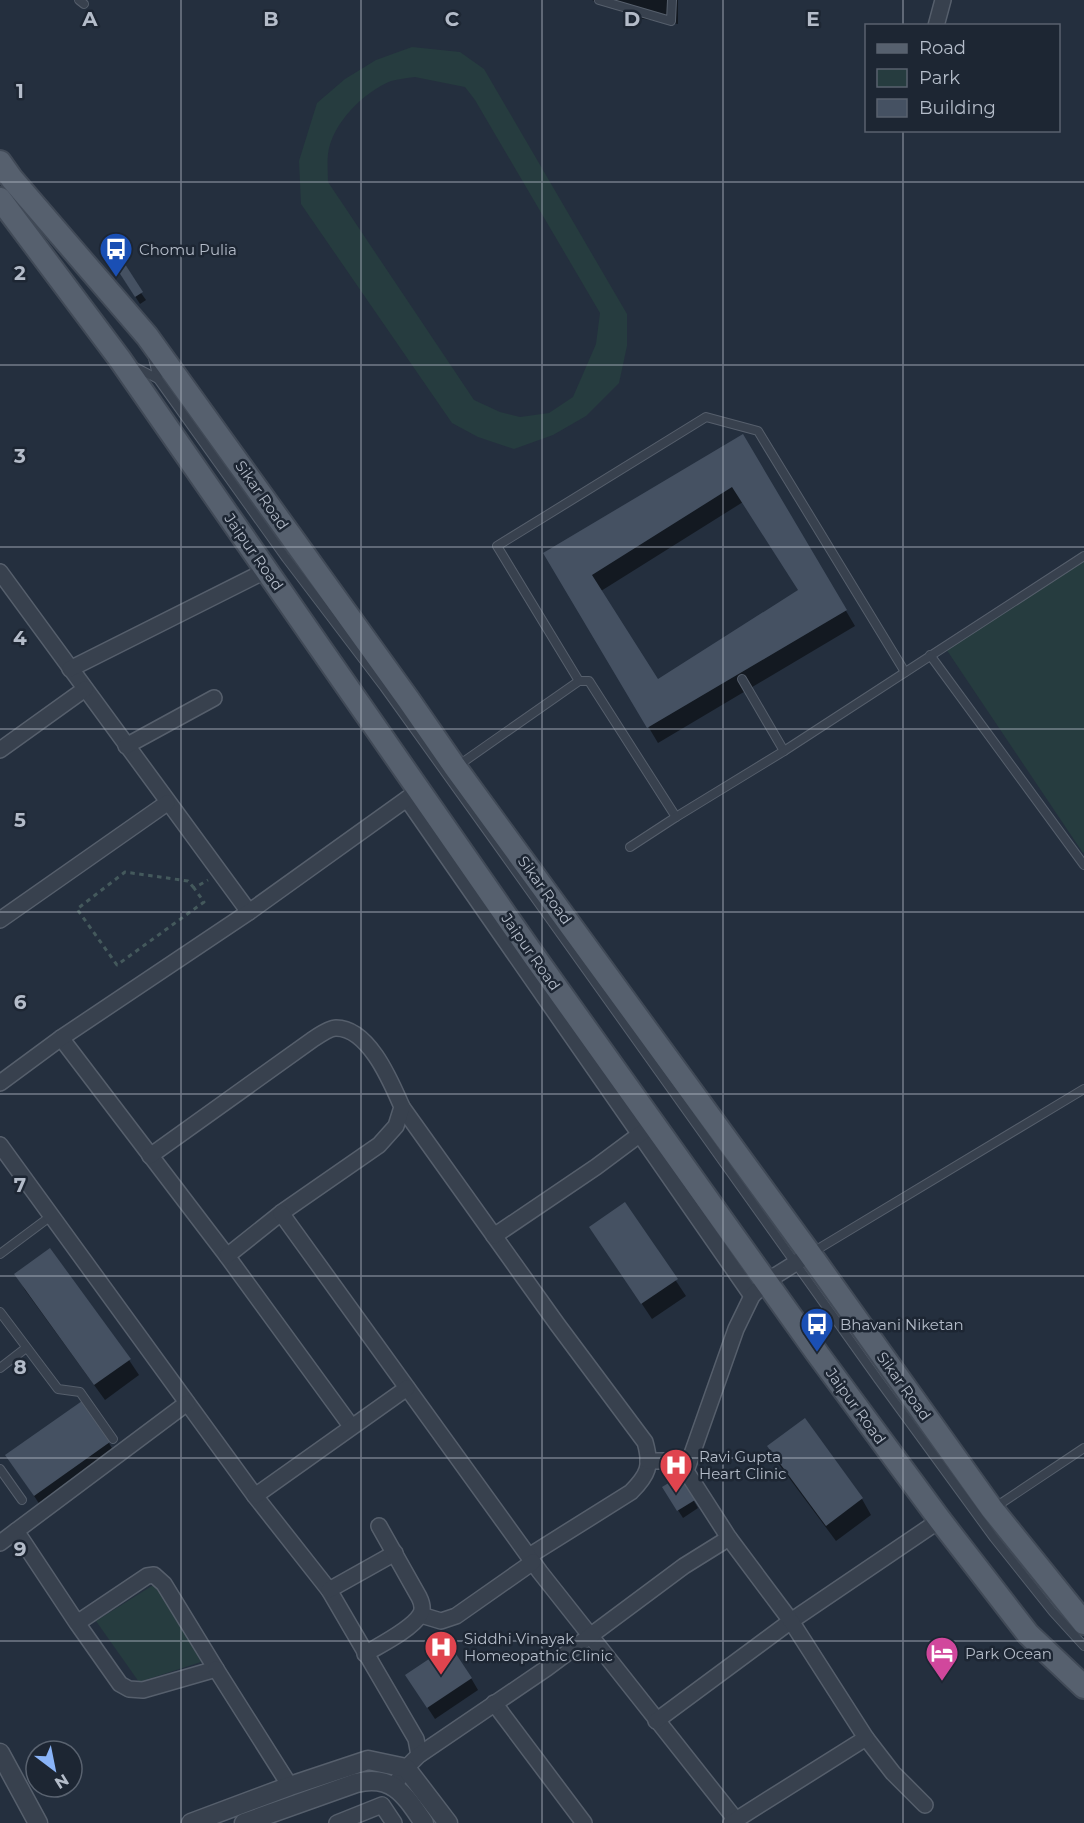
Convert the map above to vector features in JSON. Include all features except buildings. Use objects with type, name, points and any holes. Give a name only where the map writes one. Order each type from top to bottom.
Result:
[{"type":"main road","name":"Sikar Road","points":[[0,162],[147,336],[402,689],[802,1258],[992,1509],[1084,1623]]},
{"type":"main road","name":"Jaipur Road","points":[[0,199],[119,358],[267,570],[414,794],[534,956],[647,1129],[759,1288],[817,1353],[940,1520],[1028,1634],[1084,1687]]},
{"type":"street","points":[[937,24],[943,0]]},
{"type":"street","points":[[70,669],[267,570]]},
{"type":"street","points":[[0,572],[249,912]]},
{"type":"street","points":[[0,750],[85,689]]},
{"type":"street","points":[[126,746],[214,698]]},
{"type":"street","points":[[0,1083],[61,1038],[249,912],[414,794]]},
{"type":"street","points":[[0,920],[167,803]]},
{"type":"street","points":[[150,1156],[312,1040],[334,1028],[350,1030],[363,1041],[385,1070],[402,1107],[645,1442],[648,1468],[643,1479],[631,1492],[531,1559],[456,1616],[441,1621],[421,1615]]},
{"type":"street","points":[[61,1038],[227,1256],[351,1426]]},
{"type":"street","points":[[227,1256],[281,1213],[379,1144],[396,1126],[402,1107]]},
{"type":"street","points":[[494,1236],[596,1167],[647,1129]]},
{"type":"street","points":[[0,1145],[255,1496],[329,1590],[416,1739],[419,1755]]},
{"type":"street","points":[[281,1213],[531,1559],[733,1822],[866,1738]]},
{"type":"street","points":[[686,1471],[736,1329],[759,1288],[802,1258]]},
{"type":"street","points":[[255,1496],[407,1388]]},
{"type":"street","points":[[0,1543],[187,1403]]},
{"type":"street","points":[[648,1461],[666,1461],[686,1471],[729,1538],[791,1621],[866,1738],[893,1773],[925,1805]]},
{"type":"street","points":[[656,1721],[791,1621],[940,1520]]},
{"type":"street","points":[[365,1654],[412,1623],[421,1615],[423,1607],[379,1526]]},
{"type":"street","points":[[16,1531],[120,1684],[129,1689],[143,1690],[216,1669]]},
{"type":"street","points":[[394,1786],[406,1768],[419,1755],[547,1668],[684,1566],[729,1538]]},
{"type":"street","points":[[329,1590],[395,1553]]},
{"type":"street","points":[[77,1623],[147,1576],[154,1575],[164,1584],[290,1786]]},
{"type":"street","points":[[494,1703],[584,1823]]},
{"type":"street","points":[[0,1754],[38,1823]]},
{"type":"street","points":[[191,1823],[368,1760],[406,1768],[448,1823]]},
{"type":"street","points":[[244,1823],[371,1779],[394,1786],[404,1795],[424,1823]]},
{"type":"street","points":[[337,1823],[382,1805],[394,1823]]},
{"type":"lane","points":[[600,0],[671,21],[672,0]]},
{"type":"lane","points":[[147,336],[158,379],[286,558],[384,687],[802,1258],[994,1538],[1053,1612],[1084,1646]]},
{"type":"lane","points":[[119,358],[158,379]]},
{"type":"lane","points":[[579,681],[497,546],[706,417],[758,430],[905,672]]},
{"type":"lane","points":[[630,847],[784,751],[1084,556]]},
{"type":"lane","points":[[930,656],[1084,865]]},
{"type":"lane","points":[[742,679],[784,751]]},
{"type":"lane","points":[[455,767],[579,681],[589,681],[676,817]]},
{"type":"lane","points":[[802,1258],[1084,1089]]},
{"type":"lane","points":[[0,1254],[51,1216]]},
{"type":"lane","points":[[0,1312],[58,1389],[80,1392],[113,1439]]},
{"type":"lane","points":[[0,1368],[26,1348]]},
{"type":"lane","points":[[992,1509],[1084,1448]]},
{"type":"lane","points":[[0,1469],[22,1500]]},
{"type":"path","points":[[125,872],[188,881],[194,888],[204,902],[117,964],[77,909],[125,872]]},
{"type":"path","points":[[194,888],[220,873]]},
{"type":"green space","points":[[412,47],[460,52],[484,69],[627,314],[627,346],[619,383],[586,416],[553,435],[514,449],[478,437],[452,423],[301,204],[299,161],[317,103],[345,79],[376,60]],"holes":[[[415,77],[465,87],[475,100],[600,313],[596,344],[573,397],[549,413],[520,417],[500,412],[474,400],[328,182],[328,154],[336,131],[351,110],[370,93],[391,81]]]},
{"type":"green space","points":[[1084,556],[1084,852],[1083,853],[942,643]]},
{"type":"green space","points":[[158,1582],[201,1662],[139,1682],[96,1621]]},
{"type":"place","name":"Chomu Pulia","points":[[116,278]]},
{"type":"place","name":"Bhavani Niketan","points":[[817,1353]]},
{"type":"place","name":"Ravi Gupta Heart Clinic","points":[[676,1494]]},
{"type":"place","name":"Siddhi Vinayak Homeopathic Clinic","points":[[441,1676]]},
{"type":"place","name":"Park Ocean","points":[[942,1682]]}]
